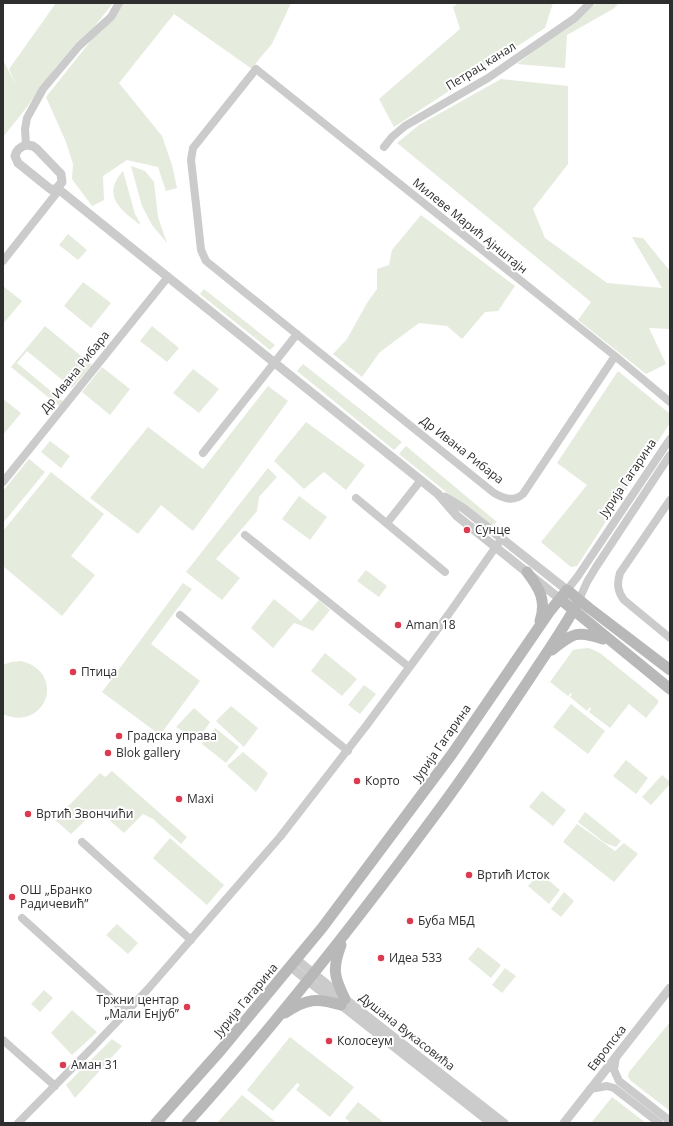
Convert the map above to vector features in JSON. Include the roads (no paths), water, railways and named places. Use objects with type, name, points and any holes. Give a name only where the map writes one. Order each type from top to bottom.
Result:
[{"type":"main road","points":[[527,572],[538,588],[543,604],[542,617],[538,629]]},
{"type":"main road","name":"Јурија Гагарина","points":[[156,1123],[221,1050],[324,925],[418,801],[567,590]]},
{"type":"main road","points":[[567,590],[670,670]]},
{"type":"main road","points":[[560,599],[612,643],[670,688]]},
{"type":"main road","name":"Јурија Гагарина","points":[[187,1123],[311,978],[405,857],[469,769],[544,656],[579,600]]},
{"type":"main road","points":[[544,656],[567,638],[577,634],[588,634],[612,643]]},
{"type":"main road","points":[[275,1021],[296,1006],[312,1001],[343,1002],[335,972],[335,966],[339,951],[347,933]]},
{"type":"street","points":[[26,145],[25,129],[27,118],[43,89],[79,46],[110,16],[120,3]]},
{"type":"street","name":"Петрац канал","points":[[384,147],[392,137],[405,126],[488,78],[575,18],[590,3]]},
{"type":"street","name":"Др Ивана Рибара","points":[[256,69],[193,148],[191,160],[201,250],[206,261],[494,493],[505,499],[515,499],[523,494],[615,356]]},
{"type":"street","name":"Милеве Марић Ајнштајн","points":[[256,69],[615,356],[670,402]]},
{"type":"street","points":[[3,261],[58,189],[62,182],[61,174],[33,146],[22,146],[16,152],[15,156],[18,163],[52,190],[58,189],[421,480],[438,494],[457,516],[560,599]]},
{"type":"street","name":"Др Ивана Рибара","points":[[3,482],[168,277]]},
{"type":"street","points":[[203,453],[297,334]]},
{"type":"street","name":"Јурија Гагарина","points":[[567,590],[578,576],[670,438]]},
{"type":"street","name":"Јурија Гагарина","points":[[579,600],[596,567],[670,455]]},
{"type":"street","points":[[387,523],[421,480]]},
{"type":"street","points":[[438,494],[463,508],[567,590]]},
{"type":"street","points":[[356,498],[445,572]]},
{"type":"street","points":[[670,500],[620,573],[617,583],[624,600],[670,638]]},
{"type":"street","points":[[245,535],[409,668]]},
{"type":"street","points":[[18,1123],[126,1012],[191,940],[280,837],[348,751],[448,615],[502,538]]},
{"type":"street","points":[[180,615],[348,751]]},
{"type":"street","points":[[82,842],[191,940]]},
{"type":"street","points":[[22,918],[126,1012]]},
{"type":"street","name":"Душана Вукасовића","points":[[294,963],[311,978],[504,1123]]},
{"type":"street","name":"Европска","points":[[564,1123],[590,1089],[667,996],[670,988]]},
{"type":"street","name":"Душана Вукасовића","points":[[343,1002],[491,1123]]},
{"type":"street","points":[[3,1040],[55,1086]]},
{"type":"street","points":[[616,1057],[614,1070],[619,1081],[670,1121]]},
{"type":"street","points":[[590,1089],[607,1086],[614,1088],[659,1123]]},
{"type":"place","name":"Сунце","points":[[467,530]]},
{"type":"place","name":"Aman 18","points":[[398,625]]},
{"type":"place","name":"Птица","points":[[73,672]]},
{"type":"place","name":"Градска управа","points":[[119,736]]},
{"type":"place","name":"Blok gallery","points":[[108,753]]},
{"type":"place","name":"Корто","points":[[357,781]]},
{"type":"place","name":"Maxi","points":[[179,799]]},
{"type":"place","name":"Вртић Звончићи","points":[[28,814]]},
{"type":"place","name":"Вртић Исток","points":[[469,875]]},
{"type":"place","name":"ОШ „Бранко Радичевић”","points":[[12,897]]},
{"type":"place","name":"Буба МБД","points":[[410,921]]},
{"type":"place","name":"Идеа 533","points":[[381,958]]},
{"type":"place","name":"Тржни центар „Мали Енјуб”","points":[[187,1007]]},
{"type":"place","name":"Колосеум","points":[[329,1041]]},
{"type":"place","name":"Аман 31","points":[[63,1065]]}]
